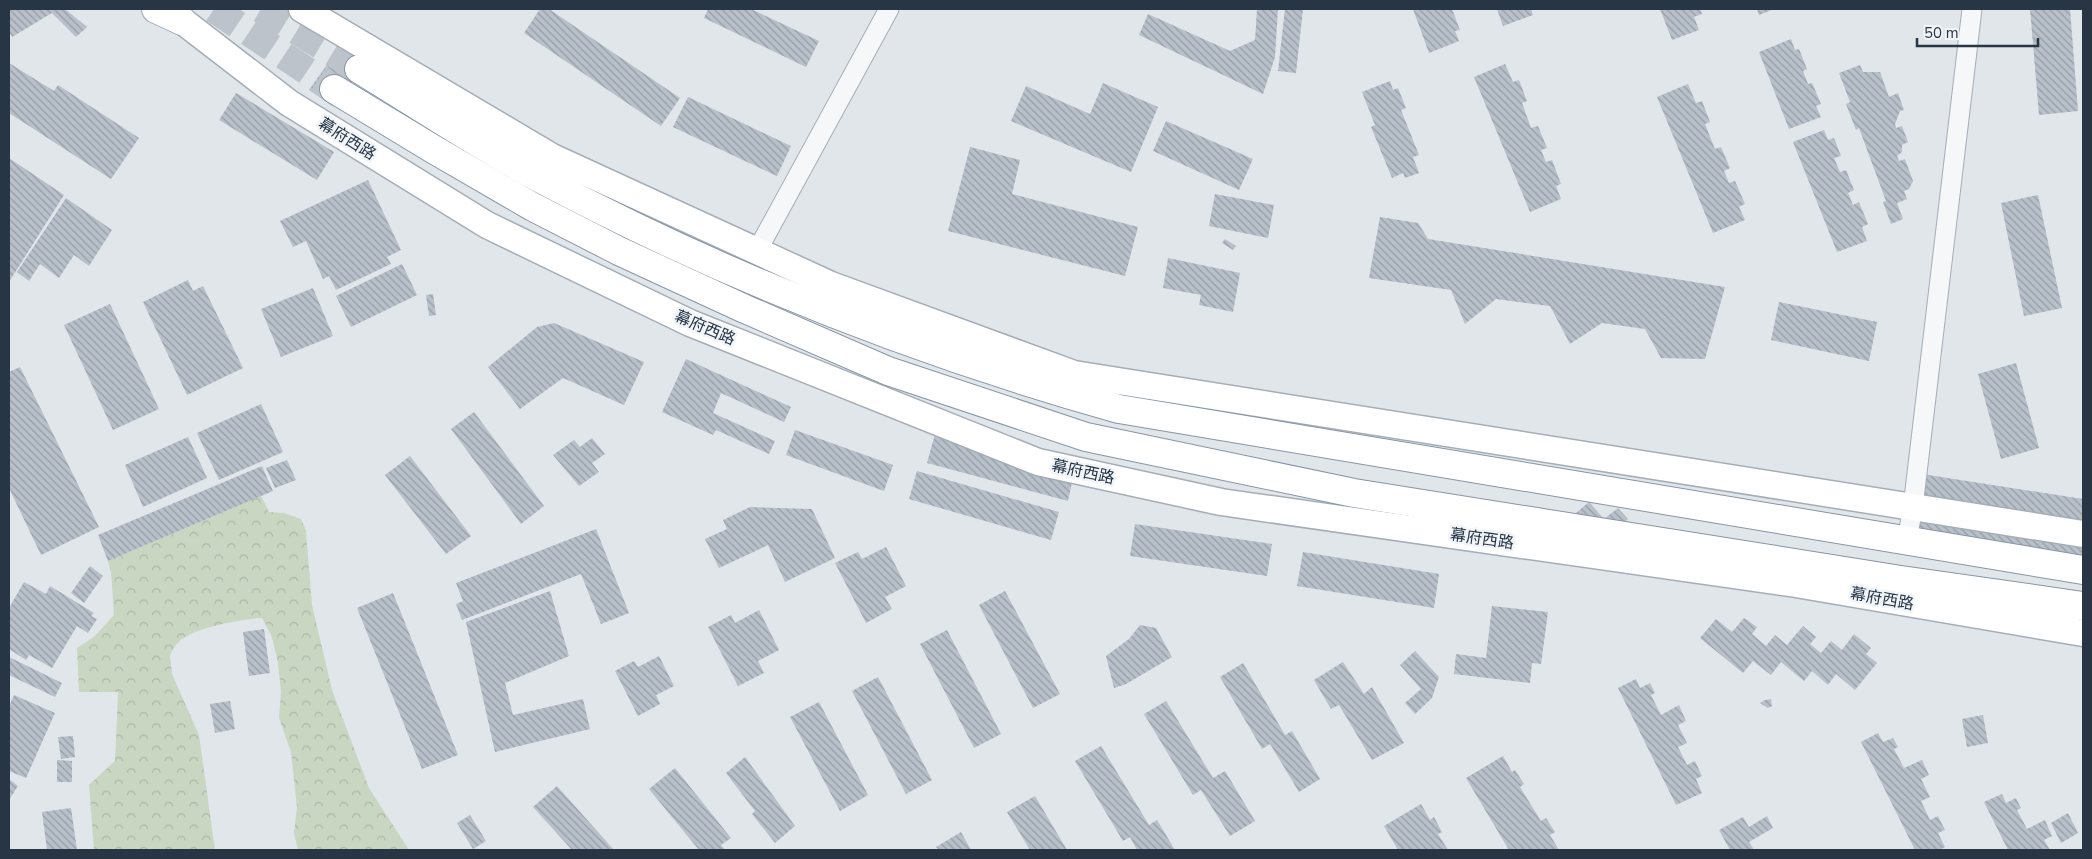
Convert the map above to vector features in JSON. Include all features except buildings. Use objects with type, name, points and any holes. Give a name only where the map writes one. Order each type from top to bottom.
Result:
[{"type":"main road","points":[[156,9],[174,15]]},
{"type":"main road","points":[[302,9],[552,157],[831,285],[1074,374],[2083,534]]},
{"type":"main road","name":"幕府西路","points":[[174,15],[289,103],[486,225],[690,323],[1038,462],[1221,502],[1796,584],[2083,633]]},
{"type":"main road","points":[[359,69],[537,177],[638,228],[765,287],[943,355],[1042,387],[1120,409],[2083,570]]},
{"type":"main road","name":"幕府西路","points":[[334,89],[533,207],[619,251],[745,310],[888,371],[1086,437],[1354,493],[1901,580],[2083,606]]},
{"type":"street","points":[[757,251],[889,9]]},
{"type":"street","points":[[1907,540],[1913,507],[1972,9]]},
{"type":"green space","points":[[261,496],[269,512],[284,513],[301,519],[306,531],[312,605],[332,690],[369,788],[409,850],[298,850],[294,833],[297,807],[291,752],[279,718],[281,692],[278,663],[272,637],[262,618],[209,627],[189,635],[180,640],[170,655],[172,674],[199,735],[215,850],[94,850],[89,785],[115,761],[118,692],[79,692],[77,648],[94,637],[114,615],[111,572],[108,561]]},
{"type":"tunnel","points":[[214,9],[334,89]]},
{"type":"tunnel","points":[[261,9],[359,69]]}]
